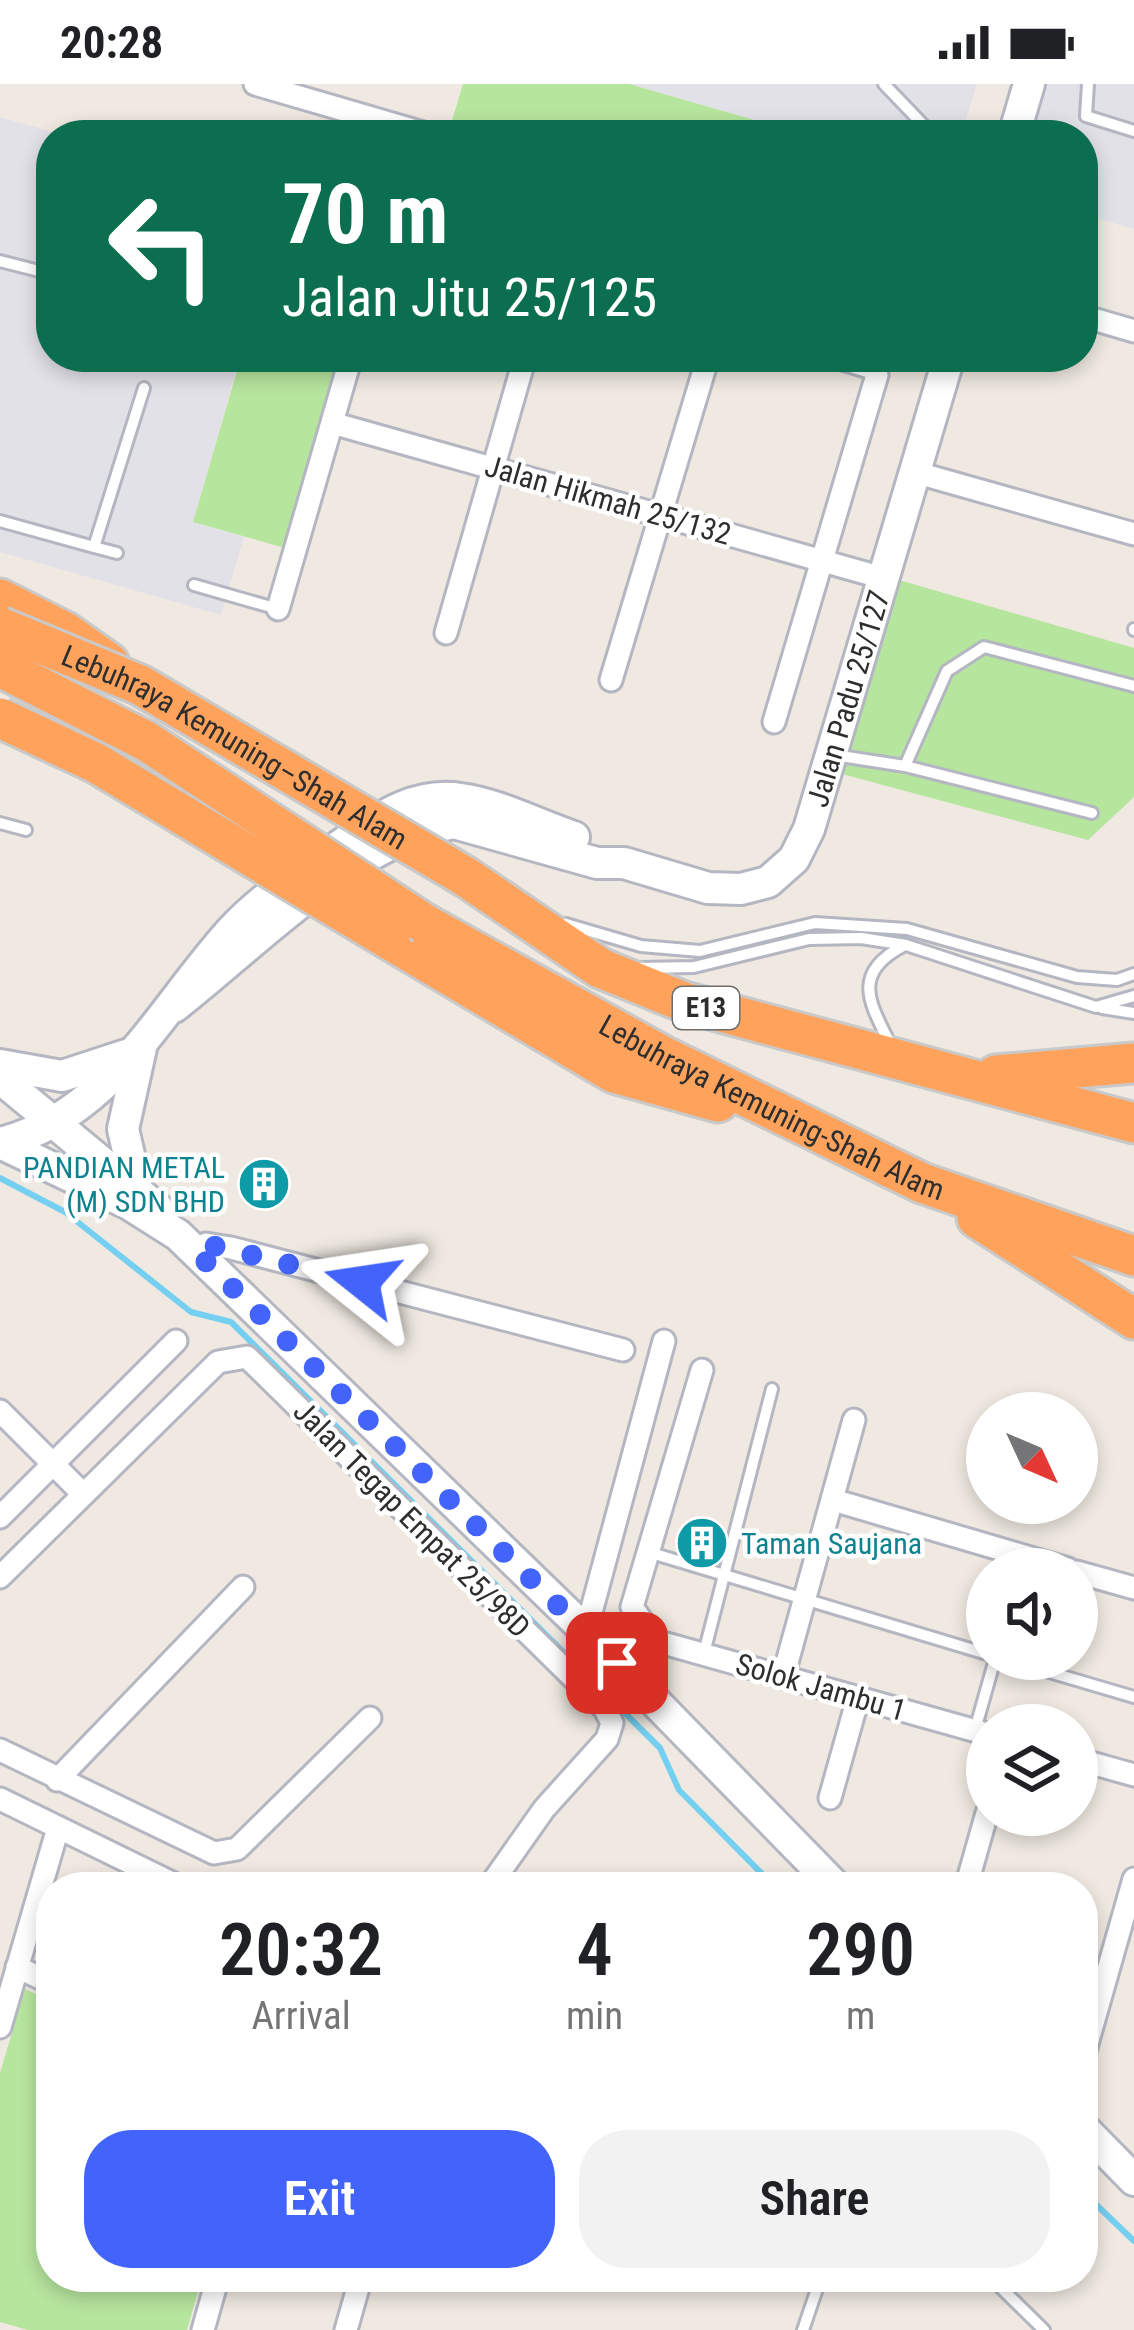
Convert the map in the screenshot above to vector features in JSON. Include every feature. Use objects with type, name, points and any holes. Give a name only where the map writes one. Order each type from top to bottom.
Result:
[{"type":"highway","points":[[0,599],[65,632],[140,685]]},
{"type":"highway","name":"Lebuhraya Kemuning–Shah Alam","points":[[0,627],[140,685],[466,877]]},
{"type":"highway","name":"Lebuhraya Kemuning–Shah Alam","points":[[0,667],[146,742],[407,932]]},
{"type":"highway","points":[[0,718],[96,763],[407,932]]},
{"type":"highway","name":"Lebuhraya Kemuning-Shah Alam","points":[[466,877],[600,968],[684,1002],[1134,1123]]},
{"type":"highway","name":"Lebuhraya Kemuning-Shah Alam","points":[[407,932],[922,1183],[1134,1256]]},
{"type":"highway","points":[[973,1077],[1134,1063]]},
{"type":"highway","points":[[922,1183],[1134,1319]]},
{"type":"street","points":[[255,84],[379,120]]},
{"type":"street","points":[[1018,120],[1029,84]]},
{"type":"street","points":[[1098,320],[1134,331]]},
{"type":"street","points":[[278,609],[347,372]]},
{"type":"street","points":[[446,633],[521,372]]},
{"type":"street","points":[[611,680],[704,372]]},
{"type":"street","name":"Jalan Padu 25/127","points":[[0,1143],[53,1126],[77,1112],[266,897],[392,808],[461,799],[604,847],[624,863],[708,888],[768,882],[802,844],[944,372]]},
{"type":"street","points":[[774,722],[877,375]]},
{"type":"street","name":"Jalan Hikmah 25/132","points":[[332,422],[883,578]]},
{"type":"street","points":[[914,472],[1134,534]]},
{"type":"street","points":[[0,1065],[62,1076],[138,1045]]},
{"type":"street","points":[[136,1186],[123,1129],[138,1045]]},
{"type":"street","points":[[0,1078],[53,1126],[136,1186],[187,1243],[586,1631],[821,1872]]},
{"type":"street","points":[[0,1143],[129,1204],[187,1243],[231,1247],[623,1350]]},
{"type":"street","points":[[0,1517],[176,1341]]},
{"type":"street","points":[[586,1631],[664,1341]]},
{"type":"street","name":"Jalan Tegap Empat 25/98D","points":[[83,1494],[218,1362],[247,1357],[604,1709],[611,1723],[607,1738],[544,1809],[500,1872]]},
{"type":"street","points":[[603,1572],[640,1580],[701,1370]]},
{"type":"street","points":[[0,1411],[83,1494],[0,1577]]},
{"type":"street","points":[[783,1677],[854,1420]]},
{"type":"street","points":[[832,1500],[978,1548]]},
{"type":"street","points":[[1098,1578],[1134,1588]]},
{"type":"street","name":"Solok Jambu 1","points":[[640,1580],[632,1607],[656,1641],[966,1728]]},
{"type":"street","points":[[57,1780],[243,1587]]},
{"type":"street","points":[[830,1798],[857,1697]]},
{"type":"street","points":[[0,1750],[214,1853],[237,1849],[370,1718]]},
{"type":"street","points":[[1098,1765],[1134,1774]]},
{"type":"street","points":[[0,1799],[149,1872]]},
{"type":"street","points":[[45,1872],[58,1828]]},
{"type":"street","points":[[970,1872],[980,1836]]},
{"type":"street","points":[[1098,2005],[1134,1879]]},
{"type":"street","points":[[0,2026],[36,1903]]},
{"type":"street","points":[[17,1967],[36,1976]]},
{"type":"street","points":[[1098,2143],[1134,2180]]},
{"type":"street","points":[[203,2330],[214,2292]]},
{"type":"street","points":[[346,2330],[357,2292]]},
{"type":"lane","points":[[884,84],[919,120]]},
{"type":"lane","points":[[1088,84],[1086,116],[1134,131]]},
{"type":"lane","points":[[0,260],[36,270]]},
{"type":"lane","points":[[867,372],[877,375]]},
{"type":"lane","points":[[94,547],[144,388]]},
{"type":"lane","points":[[0,521],[116,553]]},
{"type":"lane","points":[[194,585],[278,609]]},
{"type":"lane","points":[[905,766],[947,671],[984,646],[1134,686]]},
{"type":"lane","points":[[831,754],[905,766],[1092,813]]},
{"type":"lane","points":[[0,823],[26,830]]},
{"type":"lane","points":[[466,877],[589,935],[641,946],[700,950],[815,923],[860,925],[907,928],[1077,977],[1117,980],[1134,974]]},
{"type":"lane","points":[[600,968],[694,967],[809,939],[861,938],[905,945],[1096,1007],[1134,1013]]},
{"type":"lane","points":[[898,1060],[869,999],[869,976],[880,958],[905,945]]},
{"type":"lane","points":[[1096,1007],[1134,996]]},
{"type":"lane","points":[[985,1204],[1134,1303]]},
{"type":"lane","points":[[704,1654],[772,1389]]},
{"type":"lane","points":[[648,1552],[803,1603],[966,1648]]},
{"type":"lane","points":[[1076,1680],[1134,1697]]},
{"type":"lane","points":[[802,2330],[815,2292]]},
{"type":"lane","points":[[1006,2292],[1044,2330]]},
{"type":"shaded area","points":[[629,84],[977,84],[966,120],[755,120]]},
{"type":"shaded area","points":[[1045,84],[1134,84],[1134,229],[1098,218],[1098,120],[1034,120]]},
{"type":"shaded area","points":[[0,117],[36,127],[36,372],[236,372],[193,522],[244,537],[221,615],[0,552]]},
{"type":"green space","points":[[463,84],[629,84],[755,120],[452,120]]},
{"type":"green space","points":[[237,372],[337,372],[285,548],[193,522]]},
{"type":"green space","points":[[899,580],[1134,648],[1134,797],[1088,840],[842,774]]},
{"type":"green space","points":[[25,1989],[36,1994],[36,2292],[198,2292],[187,2330],[28,2330],[0,2322],[0,2073]]},
{"type":"waterway","points":[[0,1178],[65,1212],[191,1312],[231,1322],[660,1748],[679,1790],[760,1872]]},
{"type":"waterway","points":[[1098,2206],[1134,2241]]},
{"type":"place","name":"PANDIAN METAL (M) SDN BHD","points":[[264,1184]]},
{"type":"place","name":"Taman Saujana","points":[[702,1543]]},
{"type":"route","points":[[362,1282],[231,1247],[206,1244],[195,1251],[617,1663]]}]
